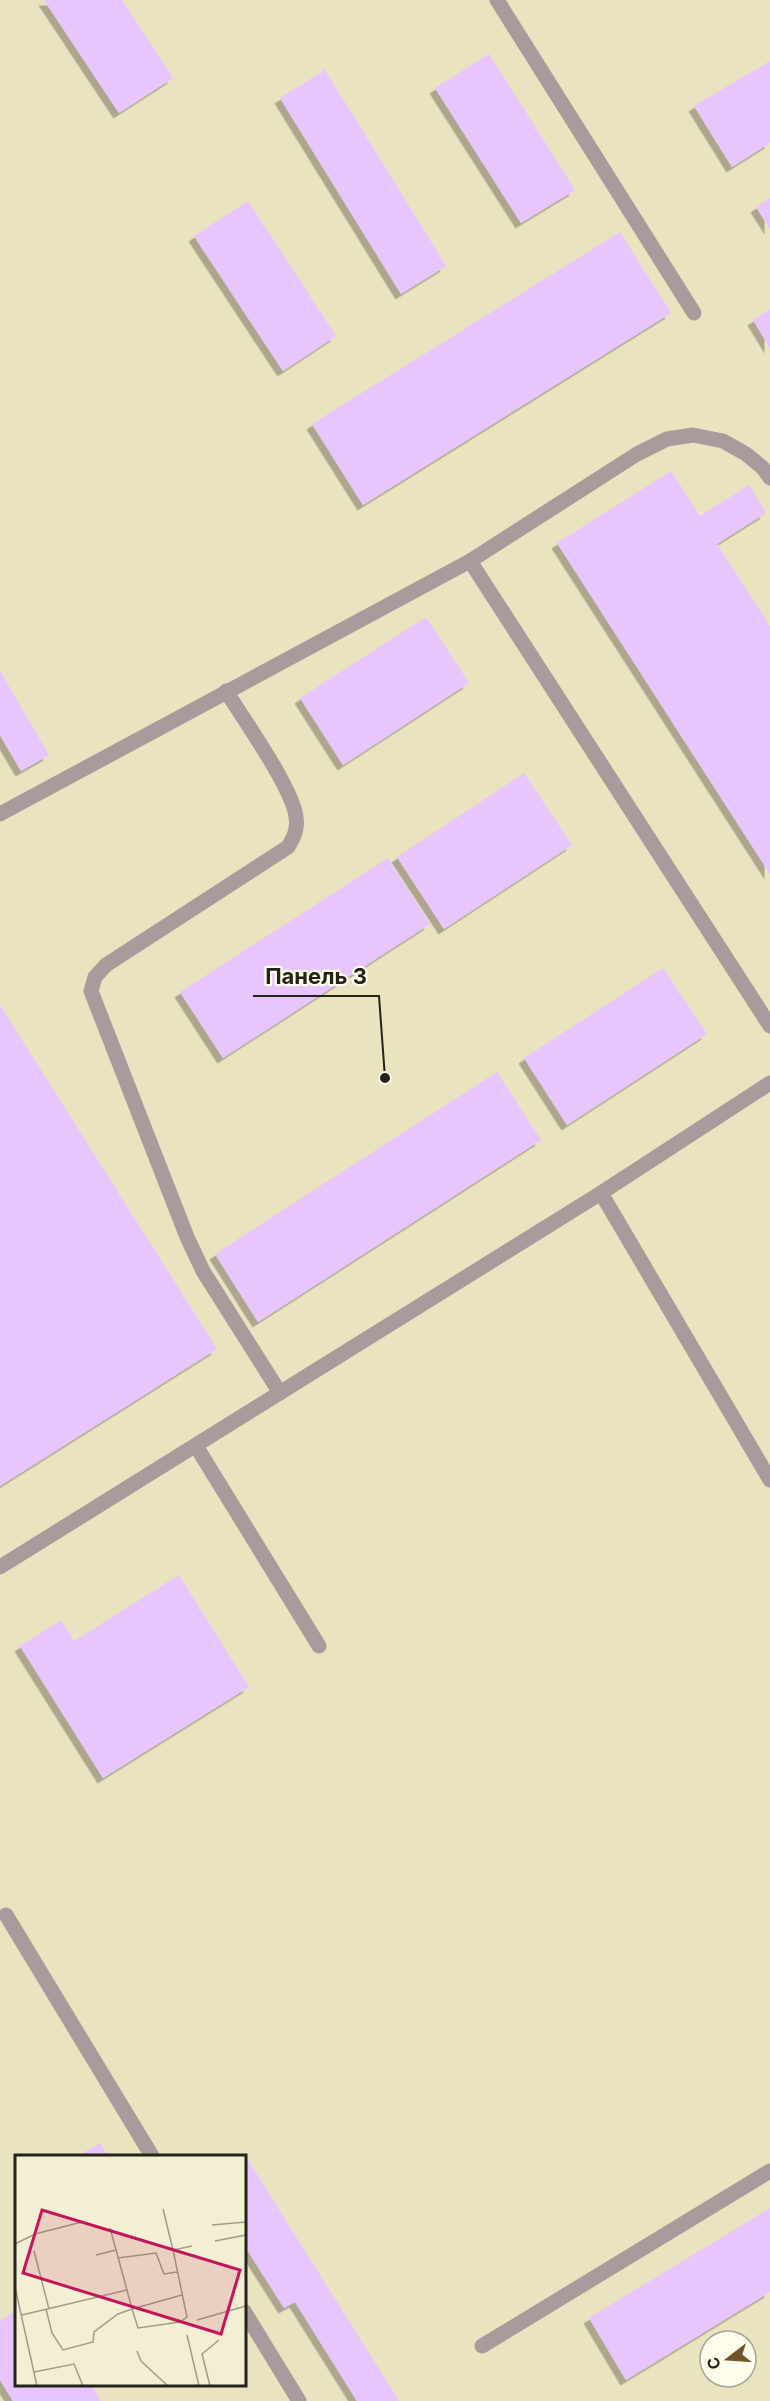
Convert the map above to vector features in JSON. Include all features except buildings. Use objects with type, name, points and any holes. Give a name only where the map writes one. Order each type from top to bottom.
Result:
[{"type":"lane","points":[[497,0],[694,313]]},
{"type":"lane","points":[[2,807],[470,561],[637,454],[667,439],[693,435],[723,441],[746,454],[763,468],[770,478]]},
{"type":"lane","points":[[470,561],[770,1026]]},
{"type":"lane","points":[[226,691],[289,794],[296,815],[296,833],[288,848],[106,965],[95,977],[91,992],[187,1237],[203,1271],[280,1393]]},
{"type":"lane","points":[[0,1567],[601,1193],[770,1083]]},
{"type":"lane","points":[[601,1193],[770,1480]]},
{"type":"lane","points":[[196,1446],[320,1646]]},
{"type":"lane","points":[[6,1915],[151,2155]]},
{"type":"lane","points":[[482,2346],[770,2171]]},
{"type":"lane","points":[[246,2314],[300,2401]]},
{"type":"shaded area","points":[[0,0],[770,0],[770,2401],[0,2401]]},
{"type":"place","name":"Панель 3","points":[[385,1078]]}]
